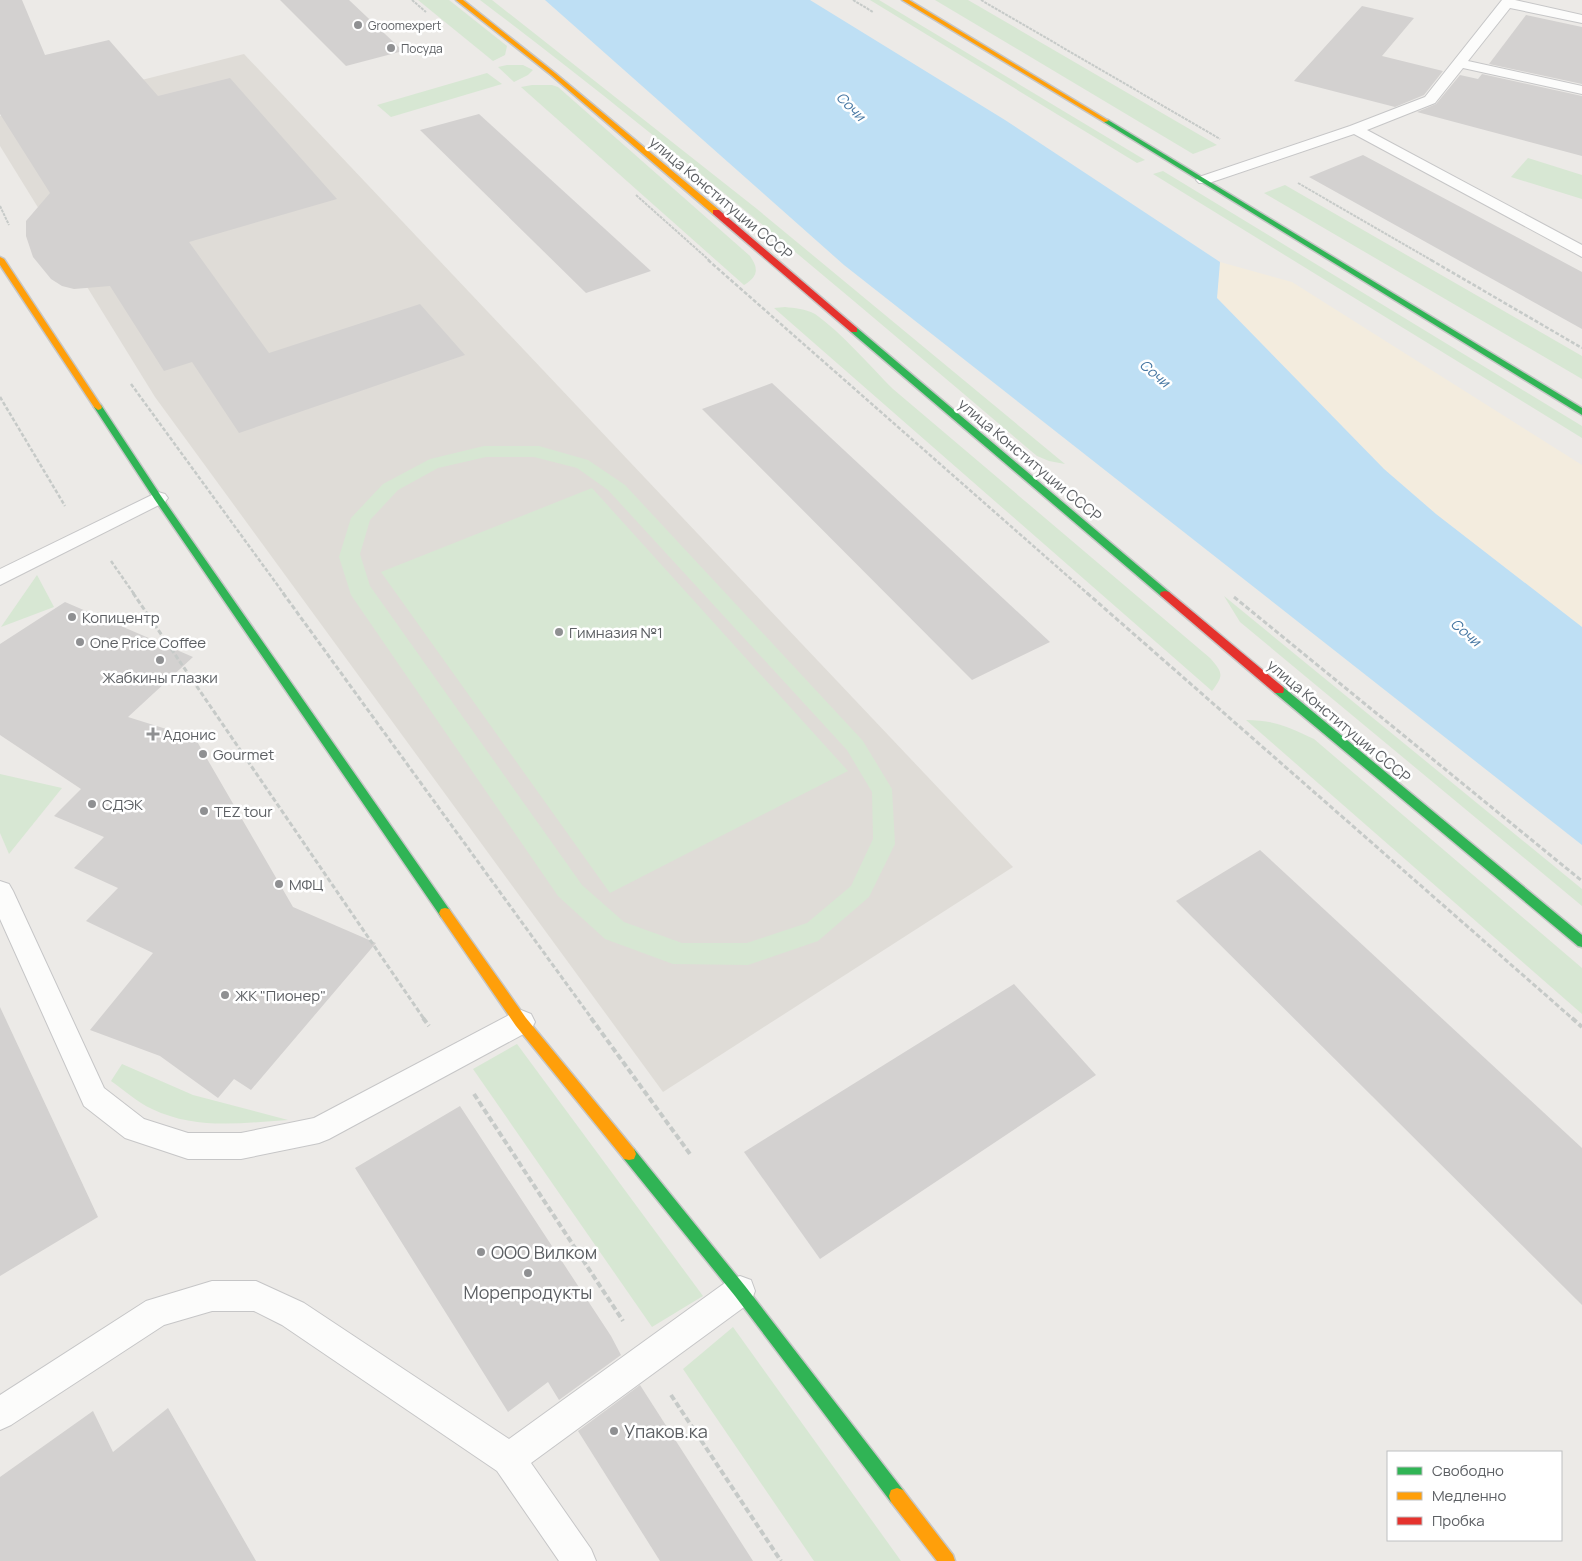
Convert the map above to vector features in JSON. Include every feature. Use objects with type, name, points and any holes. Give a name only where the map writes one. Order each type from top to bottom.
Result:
[{"type":"street","name":"улица Конституции СССР","points":[[459,0],[553,74],[1275,687],[1582,942]]},
{"type":"street","points":[[906,0],[1582,412]]},
{"type":"street","points":[[0,259],[158,498],[521,1022],[740,1291],[947,1561]]},
{"type":"lane","points":[[1204,180],[1355,129],[1430,100],[1508,1],[1582,19]]},
{"type":"lane","points":[[1459,63],[1582,90]]},
{"type":"lane","points":[[1355,129],[1582,252]]},
{"type":"lane","points":[[0,578],[158,498]]},
{"type":"lane","points":[[0,891],[94,1097],[135,1129],[188,1146],[242,1146],[319,1130],[521,1022]]},
{"type":"lane","points":[[509,1459],[740,1291]]},
{"type":"lane","points":[[0,1414],[157,1312],[212,1296],[256,1296],[293,1314],[509,1459],[579,1561]]},
{"type":"path","points":[[412,0],[433,18]]},
{"type":"path","points":[[981,0],[1582,348]]},
{"type":"path","points":[[632,192],[756,303],[1582,1026]]},
{"type":"path","points":[[140,396],[692,1156]]},
{"type":"path","points":[[0,397],[83,535]]},
{"type":"shaded area","name":"Гимназия №1","points":[[244,54],[1013,867],[663,1092],[155,397],[0,146],[0,116]]},
{"type":"green space","points":[[418,0],[449,0],[507,46],[505,55],[493,61]]},
{"type":"green space","points":[[480,0],[492,0],[757,209],[1065,464],[1049,461],[1037,456],[692,167]]},
{"type":"green space","points":[[870,0],[879,0],[1145,160],[1137,163]]},
{"type":"green space","points":[[935,0],[968,0],[1217,145],[1193,154]]},
{"type":"green space","points":[[523,65],[533,70],[528,75],[514,82],[498,67]]},
{"type":"green space","points":[[487,73],[502,84],[391,117],[377,105]]},
{"type":"green space","points":[[552,85],[558,87],[750,256],[756,269],[752,278],[744,285],[521,87]]},
{"type":"green space","points":[[1528,158],[1582,175],[1582,199],[1511,177]]},
{"type":"green space","points":[[1163,171],[1582,426],[1582,438],[1153,174]]},
{"type":"green space","points":[[1285,185],[1582,356],[1582,379],[1264,193]]},
{"type":"green space","points":[[785,307],[808,311],[825,322],[893,389],[1210,658],[1220,671],[1219,681],[1212,691],[774,308]]},
{"type":"green space","points":[[484,446],[539,446],[588,460],[625,485],[863,741],[892,789],[895,844],[869,897],[818,941],[748,965],[673,964],[605,939],[558,896],[351,595],[339,557],[351,518],[383,484],[430,459]],"holes":[[[486,457],[534,457],[577,468],[608,490],[847,750],[872,792],[873,839],[851,886],[807,923],[747,943],[682,943],[624,922],[582,885],[370,586],[360,554],[370,520],[398,490],[438,468]]]},
{"type":"green space","points":[[592,488],[848,771],[610,893],[381,572]]},
{"type":"green space","points":[[37,575],[54,607],[1,627]]},
{"type":"green space","points":[[1224,596],[1582,889],[1582,906],[1240,622]]},
{"type":"green space","points":[[1246,720],[1265,721],[1281,725],[1314,739],[1582,968],[1582,1014]]},
{"type":"green space","points":[[0,774],[62,788],[9,854],[0,833]]},
{"type":"green space","points":[[517,1044],[703,1296],[652,1327],[473,1069]]},
{"type":"green space","points":[[122,1064],[193,1095],[288,1120],[219,1124],[169,1116],[141,1103],[111,1081]]},
{"type":"green space","points":[[733,1327],[901,1561],[814,1561],[683,1369]]},
{"type":"sand","points":[[1220,262],[1292,282],[1582,465],[1582,627],[1436,514],[1384,469],[1217,298]]},
{"type":"water","name":"Сочи","points":[[545,0],[810,0],[1005,120],[1220,262],[1217,298],[1384,469],[1436,514],[1582,627],[1582,845],[844,265]]},
{"type":"building","points":[[0,0],[22,0],[45,55],[109,40],[158,96],[230,78],[337,199],[189,242],[269,353],[420,304],[465,355],[239,433],[192,362],[164,371],[110,286],[74,289],[62,286],[51,279],[33,257],[26,236],[26,221],[50,193],[0,114]]},
{"type":"building","points":[[280,0],[349,0],[403,51],[346,66]]},
{"type":"building","points":[[1362,6],[1414,18],[1382,56],[1443,71],[1424,95],[1395,107],[1294,81]]},
{"type":"building","points":[[1526,15],[1582,27],[1582,84],[1489,64]]},
{"type":"building","points":[[1482,74],[1582,96],[1582,156],[1417,112],[1436,104],[1460,75],[1478,79]]},
{"type":"building","points":[[479,114],[651,271],[586,293],[420,130]]},
{"type":"building","points":[[1363,155],[1582,272],[1582,329],[1309,177]]},
{"type":"building","points":[[772,383],[1050,642],[972,680],[702,409]]},
{"type":"building","points":[[65,602],[193,657],[128,717],[195,738],[293,907],[376,943],[251,1090],[234,1079],[218,1098],[160,1056],[90,1030],[153,953],[86,921],[118,888],[74,868],[104,837],[54,816],[81,789],[0,735],[0,644]]},
{"type":"building","points":[[1260,850],[1582,1148],[1582,1305],[1176,901]]},
{"type":"building","points":[[1014,984],[1096,1075],[820,1259],[744,1152]]},
{"type":"building","points":[[0,1007],[98,1217],[0,1276]]},
{"type":"building","name":"ООО Вилком","points":[[460,1106],[611,1336],[621,1355],[559,1400],[548,1382],[508,1412],[355,1168]]},
{"type":"building","points":[[640,1385],[753,1561],[660,1561],[578,1431]]},
{"type":"building","points":[[168,1408],[256,1561],[0,1561],[0,1477],[93,1411],[113,1452]]},
{"type":"traffic: fast","points":[[1106,121],[1582,412]]},
{"type":"traffic: fast","points":[[854,330],[1165,594]]},
{"type":"traffic: fast","points":[[98,407],[158,498],[445,913]]},
{"type":"traffic: fast","points":[[1279,690],[1582,942]]},
{"type":"traffic: fast","points":[[629,1154],[740,1291],[897,1496]]},
{"type":"traffic: slow","points":[[459,0],[553,74],[716,212]]},
{"type":"traffic: slow","points":[[905,0],[1106,121]]},
{"type":"traffic: slow","points":[[0,259],[98,407]]},
{"type":"traffic: slow","points":[[445,913],[521,1022],[629,1154]]},
{"type":"traffic: slow","points":[[897,1496],[947,1561]]},
{"type":"traffic: jam","points":[[716,212],[854,330]]},
{"type":"traffic: jam","points":[[1165,594],[1279,690]]},
{"type":"place","name":"Groomexpert","points":[[358,25]]},
{"type":"place","name":"Посуда","points":[[391,48]]},
{"type":"place","name":"Копицентр","points":[[72,617]]},
{"type":"place","name":"Гимназия №1","points":[[559,632]]},
{"type":"place","name":"One Price Coffee","points":[[80,642]]},
{"type":"place","name":"Жабкины глазки","points":[[160,660]]},
{"type":"place","name":"Адонис","points":[[153,734]]},
{"type":"place","name":"Gourmet","points":[[203,754]]},
{"type":"place","name":"СДЭК","points":[[92,804]]},
{"type":"place","name":"TEZ tour","points":[[204,811]]},
{"type":"place","name":"МФЦ","points":[[279,884]]},
{"type":"place","name":"ЖК \"Пионер\"","points":[[225,995]]},
{"type":"place","name":"ООО Вилком","points":[[481,1252]]},
{"type":"place","name":"Морепродукты","points":[[528,1273]]},
{"type":"place","name":"Упаков.ка","points":[[614,1431]]}]
